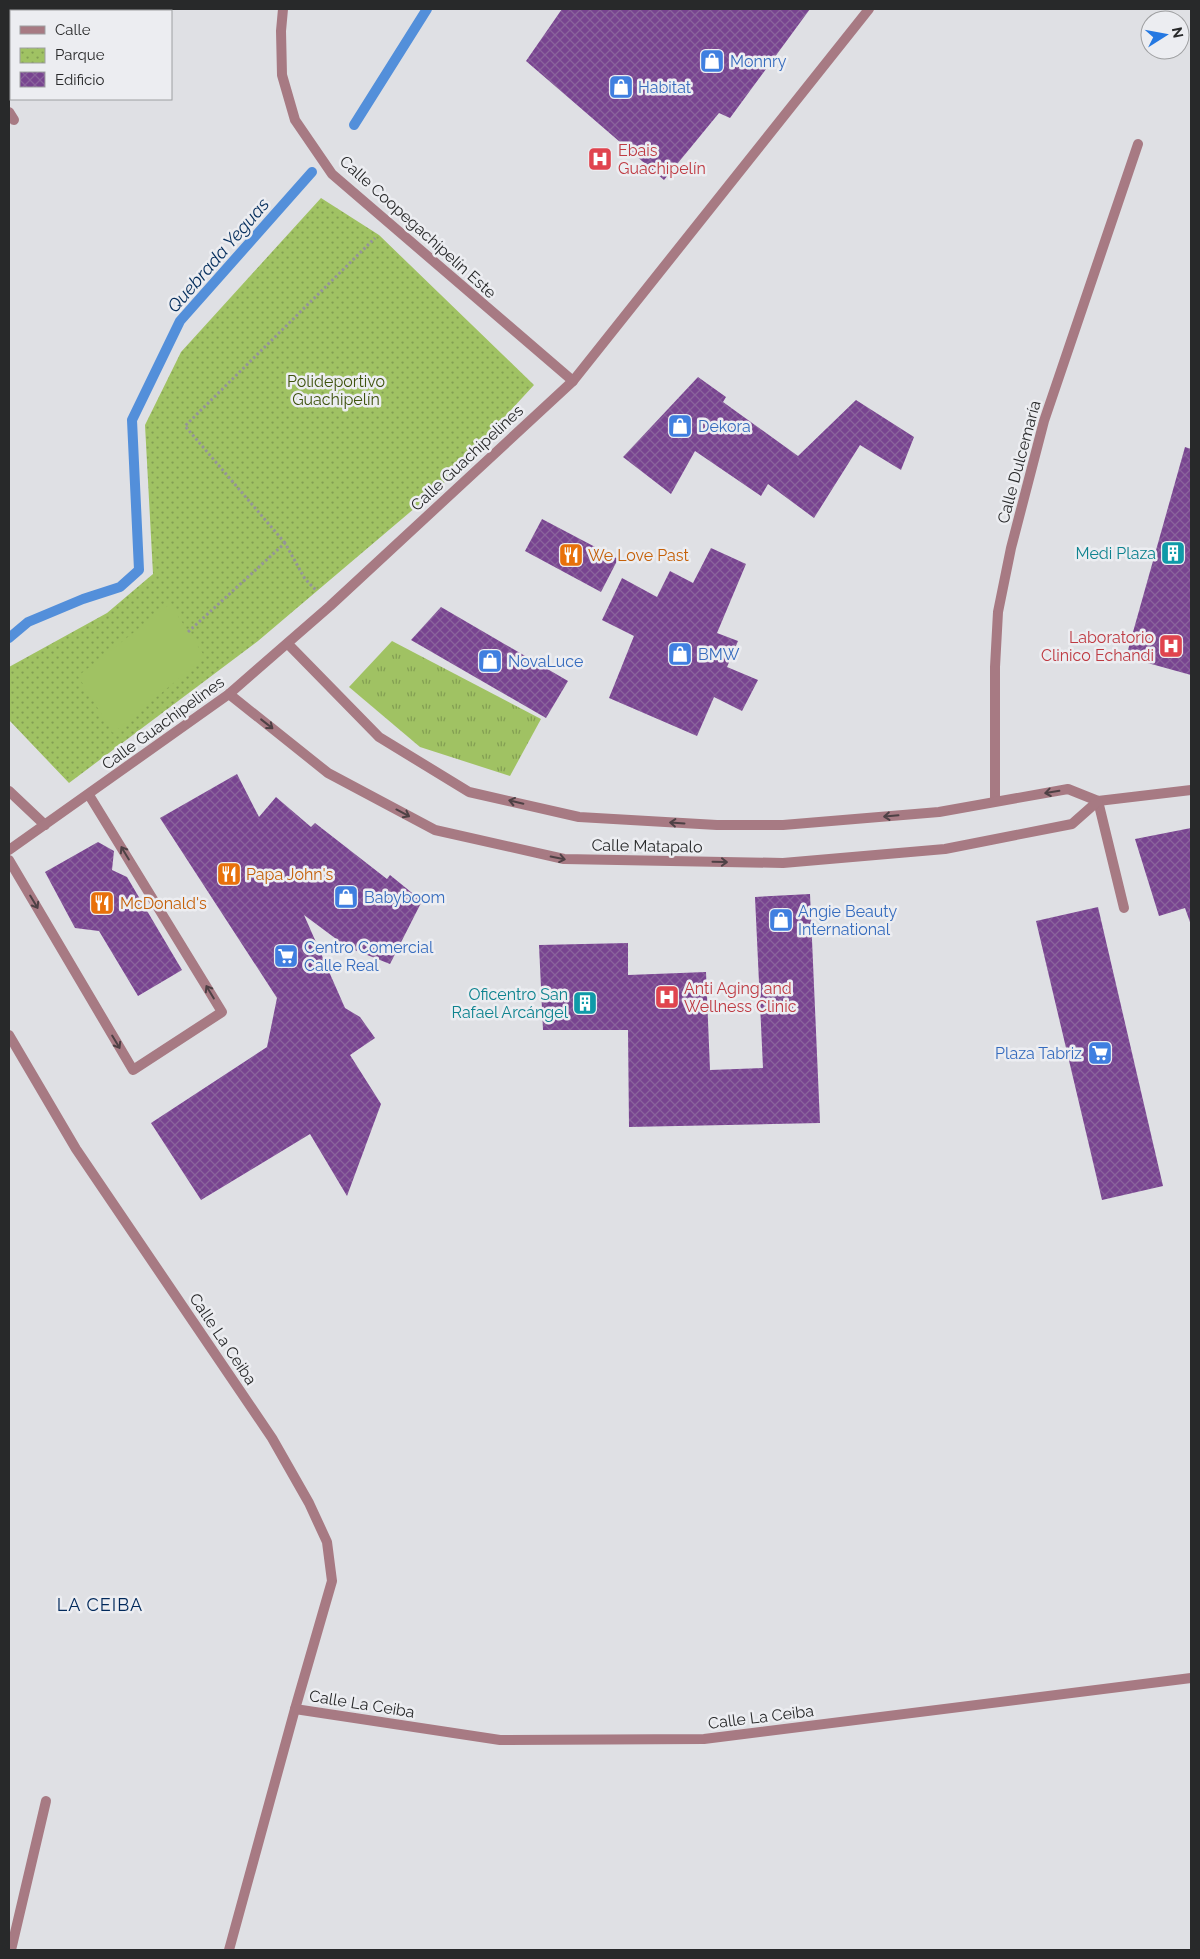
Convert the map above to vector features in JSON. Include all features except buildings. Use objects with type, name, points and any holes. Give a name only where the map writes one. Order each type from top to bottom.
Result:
[{"type":"street","name":"Calle Coopegachipelín Este","points":[[283,9],[281,31],[282,75],[296,120],[332,174],[573,381]]},
{"type":"street","name":"Calle Guachipelines","points":[[9,850],[229,694],[330,606],[573,381],[868,9]]},
{"type":"street","name":"Calle Dulcemaría","points":[[995,801],[994,668],[998,612],[1011,548],[1044,420],[1138,144]]},
{"type":"street","name":"Calle Matapalo","points":[[288,644],[379,737],[469,792],[579,817],[717,825],[783,825],[939,812],[1068,789],[1098,801],[1191,790]]},
{"type":"street","name":"Calle Matapalo","points":[[229,694],[328,773],[435,830],[564,860],[783,863],[945,849],[1072,824],[1098,801]]},
{"type":"street","points":[[9,791],[45,825]]},
{"type":"street","points":[[9,860],[133,1070],[222,1012],[89,795]]},
{"type":"street","points":[[1098,801],[1124,908]]},
{"type":"street","name":"Calle La Ceiba","points":[[9,1035],[76,1149],[272,1438],[327,1542],[332,1581],[295,1709],[500,1740],[704,1739],[1191,1678]]},
{"type":"street","points":[[229,1950],[295,1709]]},
{"type":"street","points":[[11,1950],[46,1801]]},
{"type":"path","points":[[330,606],[305,579],[285,543],[185,426],[378,235]]},
{"type":"path","points":[[188,632],[285,543]]},
{"type":"green space","name":"Polideportivo Guachipelín","points":[[321,198],[379,235],[534,385],[442,485],[258,641],[69,783],[9,720],[9,667],[107,613],[153,574],[145,425],[181,352]]},
{"type":"green space","points":[[170,604],[205,657],[113,733],[78,676]]},
{"type":"green space","points":[[392,641],[541,719],[510,776],[420,747],[349,687]]},
{"type":"waterway","name":"Quebrada Yeguas","points":[[354,125],[427,9]]},
{"type":"waterway","name":"Quebrada Yeguas","points":[[9,638],[28,622],[83,599],[120,587],[139,570],[132,420],[180,321],[312,172]]},
{"type":"place","name":"Monnry","points":[[712,61]]},
{"type":"place","name":"Habitat","points":[[621,87]]},
{"type":"place","name":"Ebais Guachipelín","points":[[600,159]]},
{"type":"place","name":"Dekora","points":[[680,426]]},
{"type":"place","name":"Medi Plaza","points":[[1173,553]]},
{"type":"place","name":"We Love Past","points":[[571,555]]},
{"type":"place","name":"Laboratorio Clinico Echandi","points":[[1171,646]]},
{"type":"place","name":"BMW","points":[[680,654]]},
{"type":"place","name":"NovaLuce","points":[[490,661]]},
{"type":"place","name":"Papa John's","points":[[229,874]]},
{"type":"place","name":"Babyboom","points":[[346,897]]},
{"type":"place","name":"McDonald's","points":[[102,903]]},
{"type":"place","name":"Angie Beauty International","points":[[781,920]]},
{"type":"place","name":"Centro Comercial Calle Real","points":[[286,956]]},
{"type":"place","name":"Anti Aging and Wellness Clinic","points":[[667,997]]},
{"type":"place","name":"Oficentro San Rafael Arcángel","points":[[585,1003]]},
{"type":"place","name":"Plaza Tabriz","points":[[1100,1053]]},
{"type":"district","name":"LA CEIBA","points":[[100,1604]]}]
